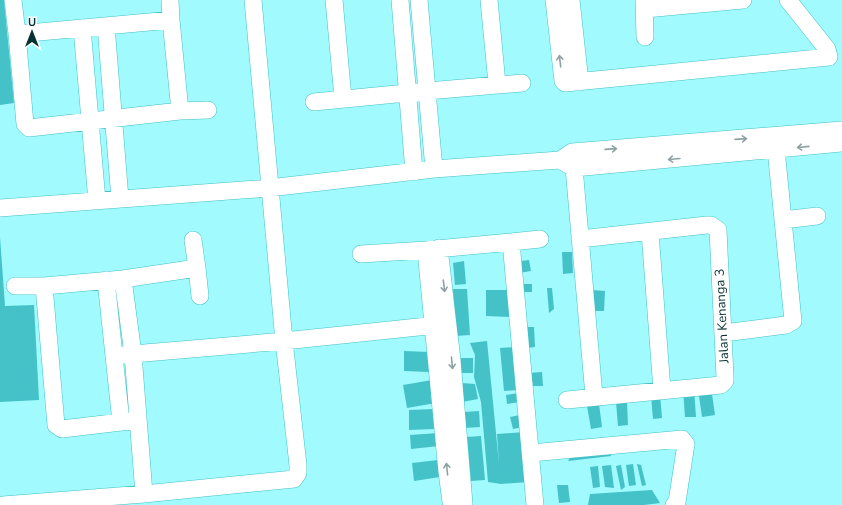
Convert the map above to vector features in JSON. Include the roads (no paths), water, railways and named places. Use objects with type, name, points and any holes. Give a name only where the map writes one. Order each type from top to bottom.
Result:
[{"type":"street","points":[[13,0],[25,124],[29,128],[180,111],[208,110]]},
{"type":"street","points":[[170,0],[180,111]]},
{"type":"street","points":[[3,505],[144,494],[294,479],[298,473],[269,188],[254,0]]},
{"type":"street","points":[[334,0],[343,98]]},
{"type":"street","points":[[400,0],[414,172]]},
{"type":"street","points":[[419,0],[434,169]]},
{"type":"street","points":[[489,0],[497,84]]},
{"type":"street","points":[[554,0],[563,81],[565,83],[829,57],[827,49],[788,0]]},
{"type":"street","points":[[571,0],[580,82]]},
{"type":"street","points":[[645,37],[644,4],[743,0]]},
{"type":"street","points":[[17,34],[171,20]]},
{"type":"street","points":[[106,26],[120,200]]},
{"type":"street","points":[[82,28],[91,122],[96,201]]},
{"type":"street","points":[[314,102],[427,90],[522,83]]},
{"type":"street","points":[[775,143],[842,130]]},
{"type":"street","points":[[0,208],[269,188],[434,169],[569,160],[775,143],[842,143]]},
{"type":"street","points":[[724,333],[786,325],[793,321],[775,143]]},
{"type":"street","points":[[569,160],[580,239],[594,396]]},
{"type":"street","points":[[783,220],[817,216]]},
{"type":"street","name":"Jalan Kenanga 3","points":[[567,400],[594,396],[721,385],[724,383],[725,377],[718,230],[711,225],[707,225],[580,239]]},
{"type":"street","points":[[650,232],[662,390]]},
{"type":"street","points":[[360,254],[540,239]]},
{"type":"street","points":[[194,240],[200,296]]},
{"type":"street","points":[[511,242],[535,505]]},
{"type":"street","points":[[432,249],[462,505]]},
{"type":"street","points":[[15,286],[44,286],[123,279],[198,268]]},
{"type":"street","points":[[123,279],[133,354],[144,494]]},
{"type":"street","points":[[106,280],[121,422]]},
{"type":"street","points":[[44,286],[56,425],[62,429],[138,420]]},
{"type":"street","points":[[115,356],[441,325]]},
{"type":"street","points":[[531,452],[682,439],[686,444],[677,502],[674,505]]}]
